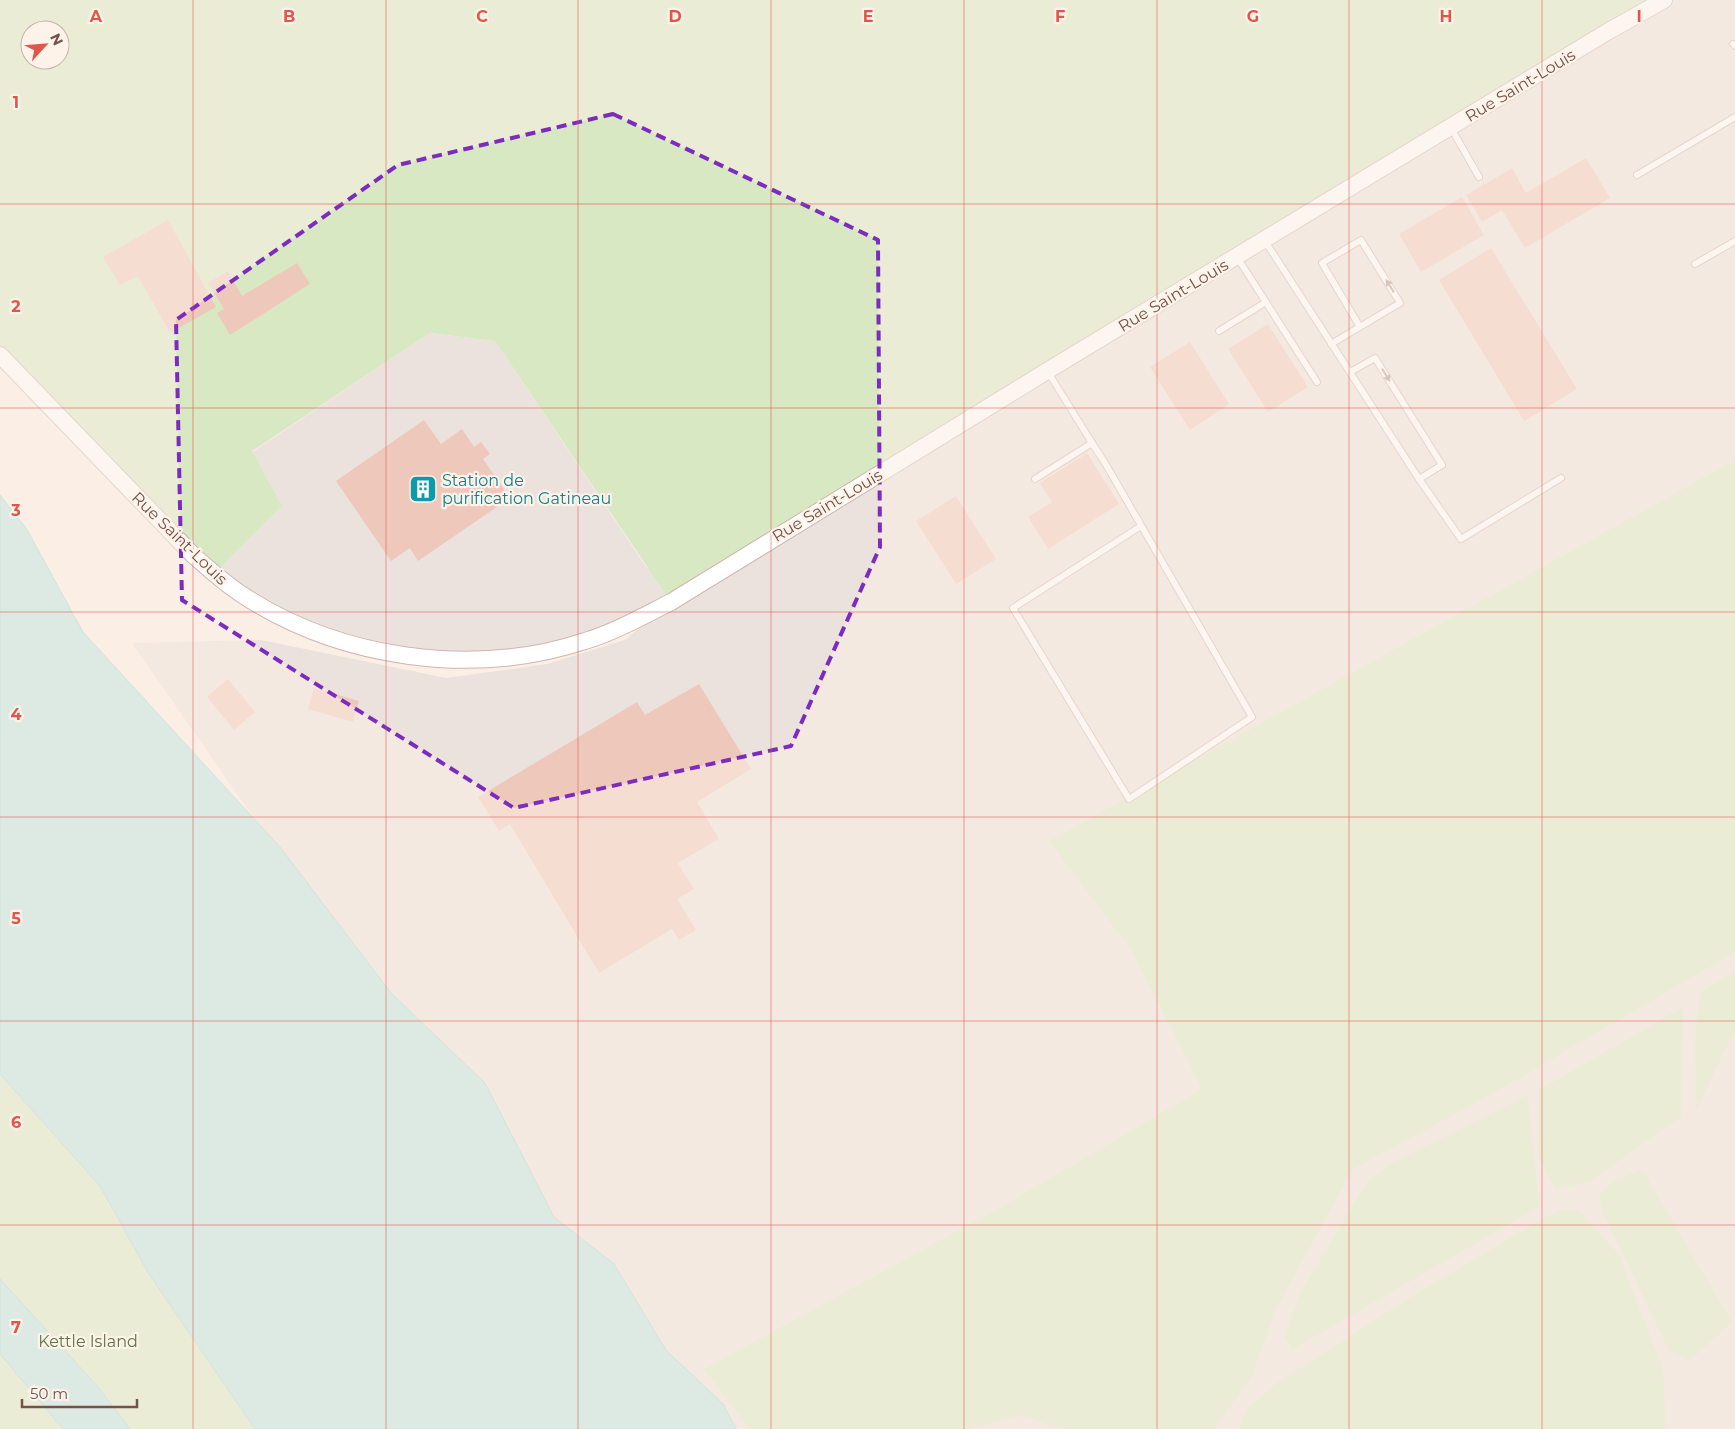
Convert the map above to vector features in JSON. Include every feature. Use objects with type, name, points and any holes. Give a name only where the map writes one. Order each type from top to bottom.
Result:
[{"type":"street","name":"Rue Saint-Louis","points":[[0,355],[194,556],[258,605],[292,622],[350,644],[402,656],[462,660],[552,650],[584,642],[632,622],[679,596],[1236,256],[1607,32],[1664,0]]},
{"type":"lane","points":[[1637,175],[1735,117]]},
{"type":"lane","points":[[1450,127],[1479,177]]},
{"type":"lane","points":[[1264,240],[1419,479],[1461,540],[1560,478]]},
{"type":"lane","points":[[1331,344],[1360,327],[1400,303],[1361,240],[1322,263],[1360,327]]},
{"type":"lane","points":[[1695,264],[1735,241]]},
{"type":"lane","points":[[1236,256],[1317,382]]},
{"type":"lane","points":[[1219,331],[1266,302]]},
{"type":"lane","points":[[1350,372],[1375,358],[1442,465],[1419,479]]},
{"type":"lane","points":[[1047,371],[1092,443],[1141,526],[1252,717],[1129,799],[1013,608],[1141,526]]},
{"type":"lane","points":[[1034,479],[1092,443]]},
{"type":"highlighted area","points":[[613,114],[878,240],[880,547],[791,746],[514,808],[182,600],[176,320],[398,165]]},
{"type":"shaded area","points":[[1663,0],[1735,0],[1735,1429],[708,1429],[280,856],[132,643],[261,640],[446,678],[547,664],[625,640],[668,604],[632,622],[493,658],[350,644],[214,574],[282,506],[252,452],[430,333],[495,341],[647,568]]},
{"type":"green space","points":[[0,0],[1664,0],[671,602],[495,341],[430,333],[252,451],[282,506],[214,574],[0,355]]},
{"type":"green space","points":[[1735,460],[1735,952],[1494,1093],[1353,1169],[1277,1307],[1252,1375],[1215,1429],[1061,1429],[1021,1415],[968,1429],[749,1429],[704,1369],[1003,1206],[1202,1089],[1132,951],[1049,841]]},
{"type":"green space","points":[[1735,971],[1735,1033],[1731,1037],[1696,1111],[1695,1041],[1700,992]]},
{"type":"green space","points":[[1683,1007],[1681,1117],[1590,1181],[1556,1190],[1538,1154],[1539,1090]]},
{"type":"green space","name":"Kettle Island","points":[[0,1074],[100,1186],[149,1274],[255,1429],[0,1429]]},
{"type":"green space","points":[[1528,1095],[1539,1207],[1293,1349],[1284,1337],[1300,1293],[1367,1182],[1392,1163]]},
{"type":"green space","points":[[1642,1169],[1732,1322],[1689,1361],[1669,1351],[1602,1210],[1599,1195],[1611,1183]]},
{"type":"green space","points":[[1579,1210],[1619,1255],[1663,1369],[1666,1429],[1239,1429],[1246,1410],[1278,1382],[1411,1297],[1528,1227],[1558,1211]]},
{"type":"water","points":[[0,495],[26,528],[83,632],[280,847],[391,993],[485,1083],[554,1217],[614,1264],[666,1350],[723,1404],[736,1429],[255,1429],[149,1274],[100,1186],[0,1074]]},
{"type":"water","points":[[0,1279],[97,1386],[130,1429],[63,1429],[0,1354]]},
{"type":"building","points":[[1586,158],[1610,198],[1525,248],[1502,210],[1482,222],[1466,195],[1512,168],[1526,193]]},
{"type":"building","points":[[1462,197],[1484,235],[1421,272],[1399,234]]},
{"type":"building","points":[[168,220],[216,307],[170,333],[138,276],[120,285],[103,257]]},
{"type":"building","points":[[1491,248],[1577,389],[1524,421],[1439,280]]},
{"type":"building","points":[[297,263],[310,284],[230,335],[217,313],[224,309],[208,283],[228,271],[242,296]]},
{"type":"building","points":[[1268,324],[1308,387],[1268,412],[1228,349]]},
{"type":"building","points":[[1190,342],[1229,404],[1190,430],[1150,367]]},
{"type":"building","name":"Station de purification Gatineau","points":[[424,420],[441,444],[462,429],[474,447],[481,442],[490,454],[483,459],[510,498],[418,561],[410,548],[391,561],[336,481]]},
{"type":"building","points":[[1087,453],[1119,504],[1048,549],[1028,517],[1052,502],[1040,483]]},
{"type":"building","points":[[956,496],[996,559],[956,584],[916,521]]},
{"type":"building","points":[[228,679],[255,712],[234,730],[207,697]]},
{"type":"building","points":[[699,684],[751,769],[697,802],[719,839],[678,863],[694,889],[677,899],[696,930],[679,940],[672,929],[599,973],[510,824],[499,831],[478,797],[637,702],[645,715]]},
{"type":"building","points":[[314,688],[359,701],[353,722],[308,709]]},
{"type":"place","name":"Station de purification Gatineau","points":[[423,489]]}]
